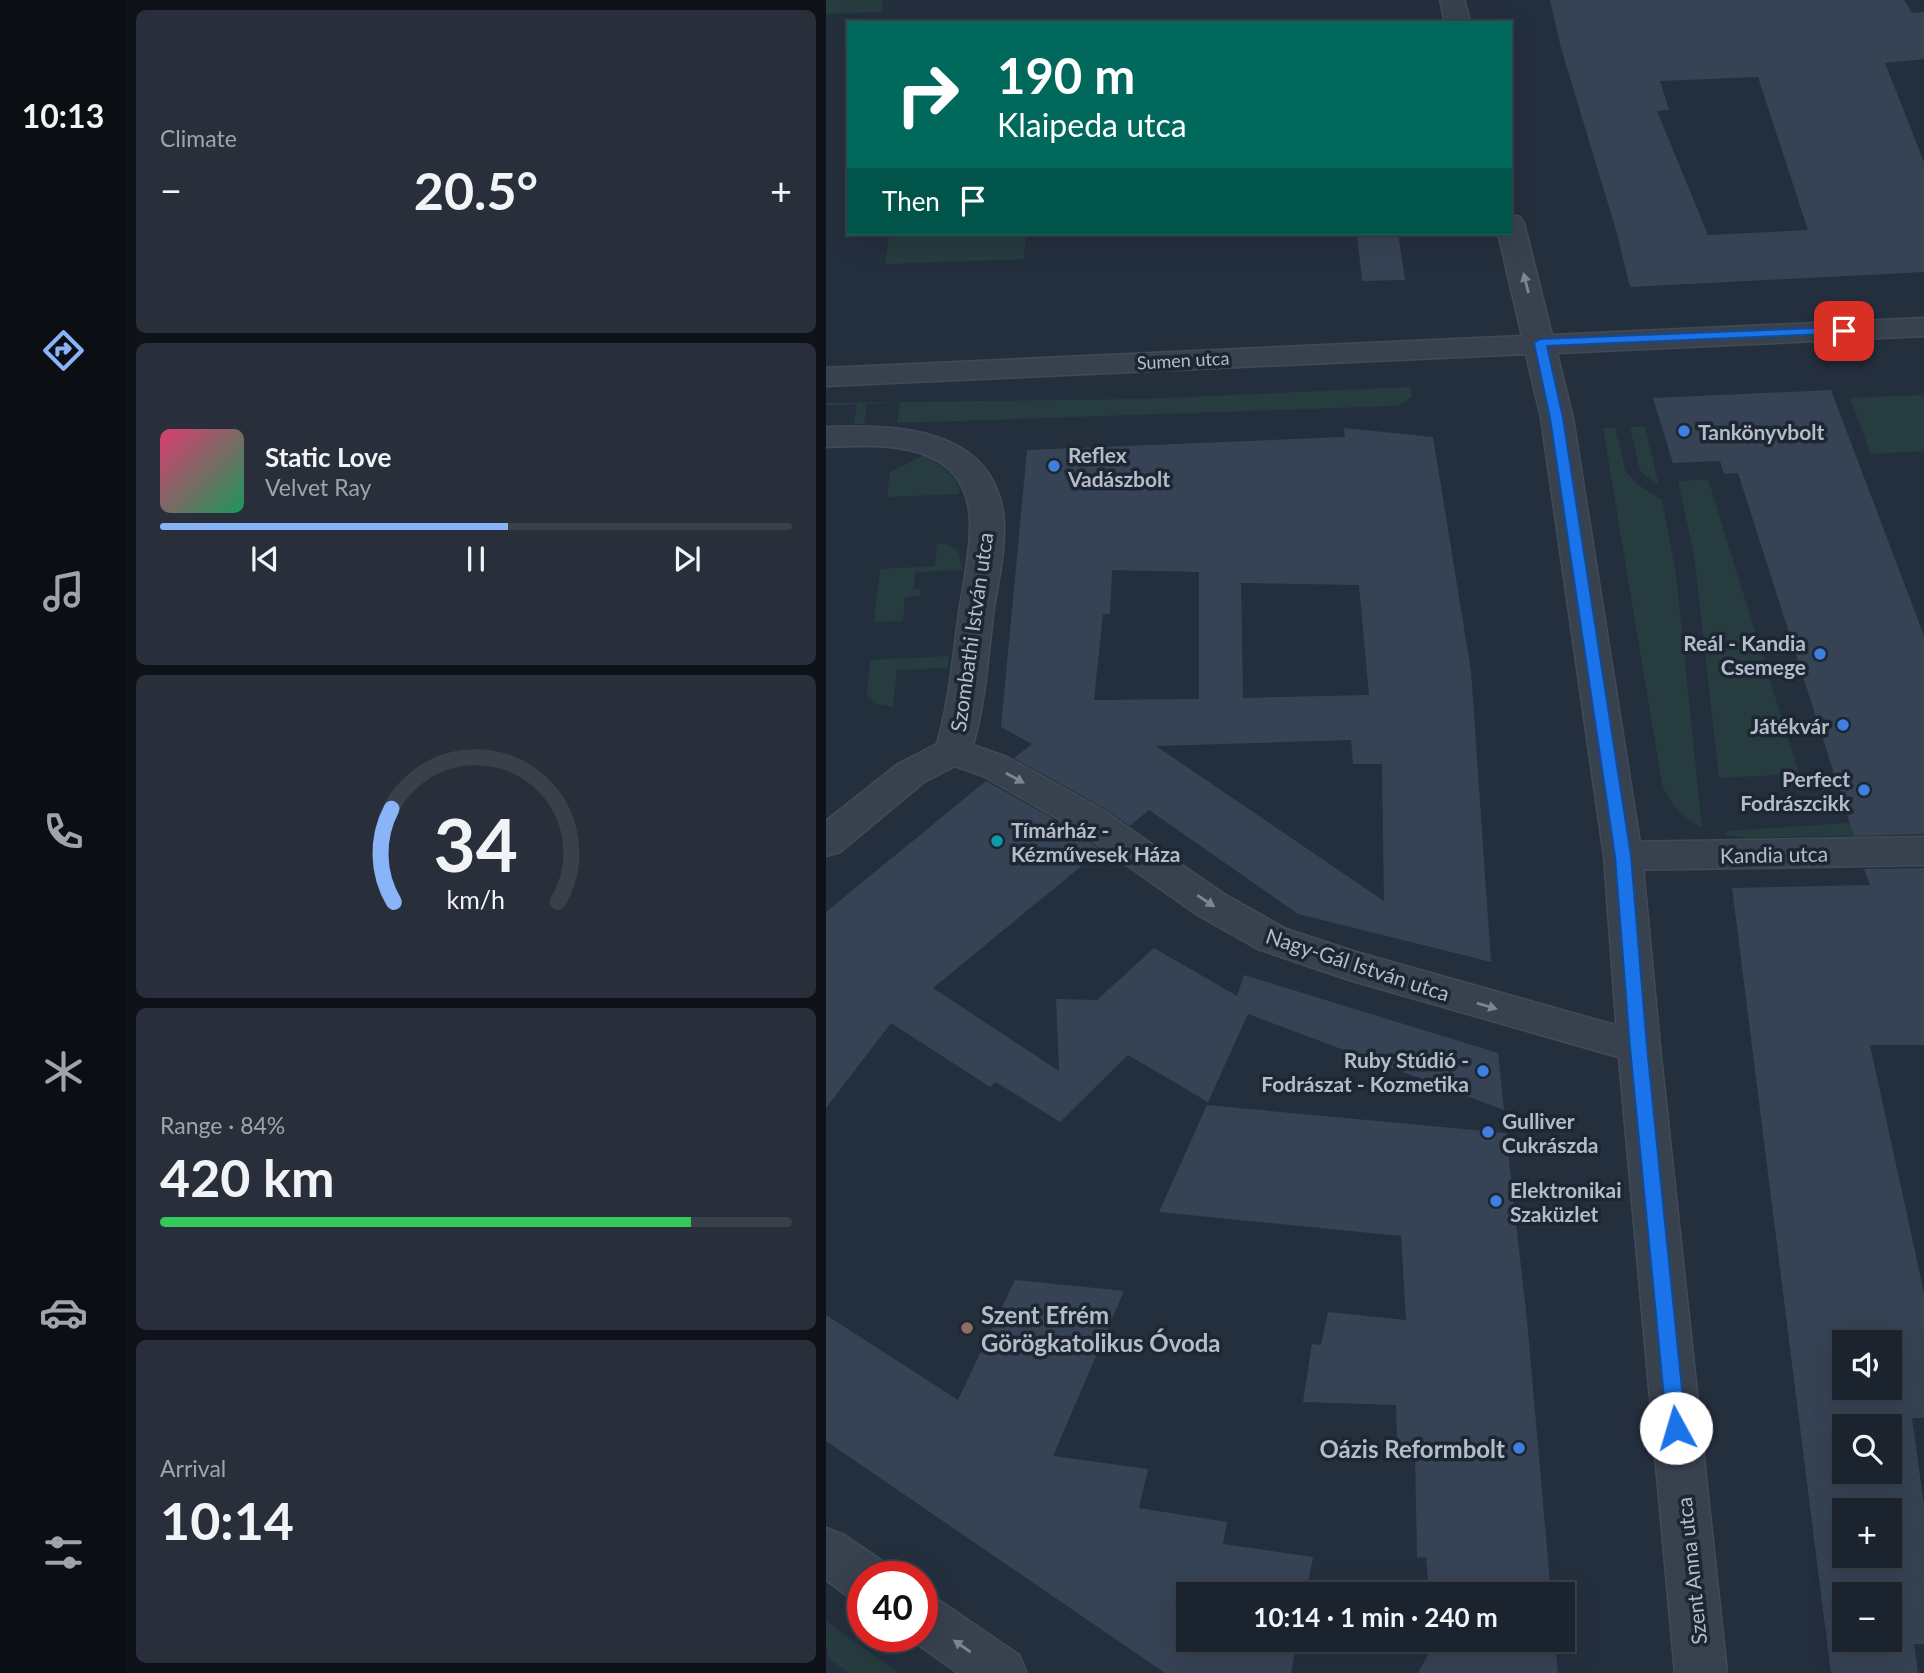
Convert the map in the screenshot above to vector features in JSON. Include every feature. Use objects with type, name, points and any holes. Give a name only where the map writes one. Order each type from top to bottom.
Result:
[{"type":"street","points":[[1452,0],[1457,21]]},
{"type":"street","name":"Szent Anna utca","points":[[1512,231],[1557,418],[1623,856],[1639,1047],[1701,1673]]},
{"type":"street","name":"Sumen utca","points":[[826,377],[1924,327]]},
{"type":"street","name":"Szombathi István utca","points":[[826,437],[895,438],[945,450],[964,464],[980,485],[986,512],[983,571],[963,712],[953,751],[911,773],[826,842]]},
{"type":"street","name":"Nagy-Gál István utca","points":[[953,751],[996,768],[1087,818],[1210,904],[1272,939],[1361,969],[1639,1047]]},
{"type":"street","name":"Kandia utca","points":[[1623,856],[1924,851]]},
{"type":"street","points":[[826,1551],[847,1566]]},
{"type":"street","points":[[938,1629],[1001,1673]]},
{"type":"green space","points":[[826,0],[883,0],[881,12],[826,14]]},
{"type":"green space","points":[[890,235],[1026,235],[1024,259],[885,264]]},
{"type":"green space","points":[[1410,387],[1412,397],[1397,406],[897,423],[900,402],[1144,399]]},
{"type":"green space","points":[[1924,395],[1924,451],[1871,454],[1850,398]]},
{"type":"green space","points":[[899,402],[867,404],[864,424],[854,424],[857,404],[826,406],[826,403]]},
{"type":"green space","points":[[1630,427],[1645,427],[1659,486],[1640,471]]},
{"type":"green space","points":[[1603,428],[1615,428],[1626,472],[1637,484],[1662,500],[1676,574],[1702,828],[1677,809],[1662,783]]},
{"type":"green space","points":[[924,455],[952,476],[960,494],[887,497],[890,472]]},
{"type":"green space","points":[[1708,479],[1799,774],[1719,778],[1694,555],[1678,481]]},
{"type":"green space","points":[[937,543],[949,545],[958,551],[963,570],[915,572],[914,589],[920,589],[920,596],[905,597],[903,621],[874,622],[880,569],[935,566]]},
{"type":"green space","points":[[949,656],[948,668],[897,670],[893,707],[877,704],[867,695],[870,660]]},
{"type":"green space","points":[[1924,818],[1924,834],[1746,838],[1726,835],[1725,831]]},
{"type":"green space","points":[[826,1621],[847,1636],[847,1652],[870,1652],[899,1673],[850,1673],[829,1659]]},
{"type":"building","points":[[1550,0],[1904,0],[1912,13],[1924,12],[1924,59],[1885,63],[1924,162],[1924,272],[1630,287],[1616,230],[1561,48]],"holes":[[[1758,77],[1808,230],[1708,235],[1657,111],[1669,110],[1660,81]]]},
{"type":"building","points":[[1357,235],[1398,235],[1405,280],[1362,281]]},
{"type":"building","points":[[1831,390],[1924,636],[1924,834],[1854,836],[1738,473],[1724,474],[1720,461],[1673,463],[1653,398]]},
{"type":"building","points":[[1344,428],[1433,437],[1471,671],[1491,962],[1298,914],[1149,810],[1130,826],[1102,807],[1014,758],[1032,744],[1001,727],[1027,450],[1345,437]],"holes":[[[1112,570],[1199,572],[1199,699],[1094,700],[1103,614],[1110,614]],[[1241,583],[1359,585],[1369,695],[1243,698]],[[1351,740],[1353,764],[1382,764],[1384,901],[1156,746]]]},
{"type":"building","points":[[986,781],[1072,829],[1101,850],[933,988],[1059,1071],[1056,999],[1097,1000],[1154,948],[1237,996],[1244,975],[1498,1053],[1504,1110],[1248,1014],[1208,1102],[1128,1055],[1060,1122],[996,1082],[990,1087],[891,1023],[826,1108],[826,912]]},
{"type":"building","points":[[1924,868],[1924,1045],[1870,1045],[1924,1293],[1924,1418],[1912,1418],[1924,1506],[1924,1644],[1914,1644],[1918,1673],[1831,1673],[1732,888],[1870,885],[1864,869]]},
{"type":"building","points":[[1207,1105],[1506,1133],[1527,1320],[1550,1582],[1428,1582],[1426,1557],[1417,1558],[1415,1448],[1397,1448],[1396,1405],[1303,1402],[1312,1344],[1321,1345],[1328,1312],[1406,1320],[1401,1236],[1159,1212]]},
{"type":"building","points":[[1015,1280],[1124,1291],[1053,1456],[1148,1469],[1139,1508],[1227,1522],[1223,1544],[1313,1557],[1308,1582],[1176,1582],[1176,1652],[1295,1652],[1291,1673],[1165,1673],[826,1441],[826,1315],[958,1400]]},
{"type":"building","points":[[1429,1652],[1556,1652],[1558,1673],[1418,1673]]},
{"type":"place","name":"Tankönyvbolt","points":[[1684,431]]},
{"type":"place","name":"Reflex Vadászbolt","points":[[1054,466]]},
{"type":"place","name":"Reál - Kandia Csemege","points":[[1820,654]]},
{"type":"place","name":"Játékvár","points":[[1843,725]]},
{"type":"place","name":"Perfect Fodrászcikk","points":[[1864,790]]},
{"type":"place","name":"Tímárház - Kézművesek Háza","points":[[997,841]]},
{"type":"place","name":"Ruby Stúdió - Fodrászat - Kozmetika","points":[[1483,1071]]},
{"type":"place","name":"Gulliver Cukrászda","points":[[1488,1132]]},
{"type":"place","name":"Elektronikai Szaküzlet","points":[[1496,1201]]},
{"type":"place","name":"Szent Efrém Görögkatolikus Óvoda","points":[[967,1328]]},
{"type":"place","name":"Oázis Reformbolt","points":[[1519,1448]]},
{"type":"route","points":[[1676,1428],[1623,856],[1557,418],[1540,343],[1844,331]]}]
